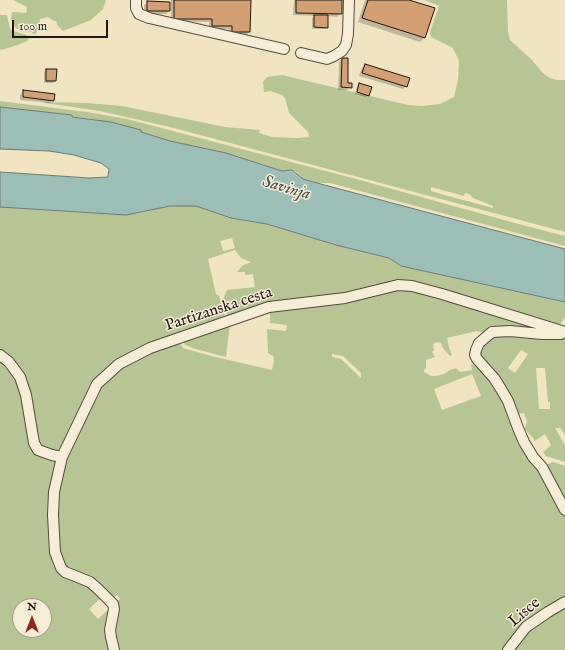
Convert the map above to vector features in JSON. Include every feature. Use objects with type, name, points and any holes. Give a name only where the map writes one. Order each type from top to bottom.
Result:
[{"type":"street","points":[[136,0],[136,8],[139,14],[149,18],[284,49]]},
{"type":"street","points":[[301,53],[327,58],[342,51],[346,45],[348,34],[349,0]]},
{"type":"street","name":"Partizanska cesta","points":[[114,650],[110,637],[114,610],[113,604],[90,582],[65,572],[61,568],[55,552],[54,492],[62,457],[97,384],[119,364],[150,348],[268,307],[345,298],[398,285],[412,286],[442,294],[565,333]]},
{"type":"street","name":"Partizanska cesta","points":[[565,333],[542,334],[510,330],[492,332],[479,343],[475,355],[494,378],[508,401],[524,442],[533,457],[542,467],[565,510]]},
{"type":"street","points":[[0,355],[9,362],[20,377],[26,394],[34,443],[38,450],[62,457]]},
{"type":"street","name":"Lisce","points":[[508,650],[526,627],[565,602]]},
{"type":"green space","points":[[13,0],[106,0],[103,9],[91,20],[63,31],[57,25],[57,22],[48,17],[40,19],[39,26],[43,28],[37,31],[35,35],[31,32],[21,31],[15,27],[11,20],[12,12],[26,13],[27,7]]},
{"type":"green space","points":[[424,0],[507,0],[508,32],[510,40],[531,59],[543,73],[550,78],[565,80],[565,232],[170,127],[100,111],[45,103],[87,103],[122,106],[225,127],[260,130],[259,133],[272,137],[309,137],[308,132],[289,113],[285,98],[282,95],[270,91],[264,92],[263,82],[267,77],[282,75],[408,105],[422,106],[440,104],[454,97],[458,80],[459,61],[453,48],[431,37],[430,32],[439,6]],"holes":[[[431,187],[464,196],[465,193],[469,194],[473,198],[493,206],[493,208],[431,191]]]},
{"type":"green space","points":[[0,15],[7,15],[10,29],[27,35],[29,38],[27,41],[1,50]]},
{"type":"green space","points":[[0,101],[87,112],[127,119],[565,236],[565,246],[330,183],[317,183],[303,179],[295,171],[282,171],[226,153],[170,141],[93,119],[0,107]]},
{"type":"green space","points":[[170,206],[196,206],[231,218],[267,224],[336,245],[389,258],[401,266],[565,302],[565,317],[558,328],[413,284],[273,303],[270,302],[229,317],[227,315],[223,299],[227,290],[255,287],[253,274],[245,275],[245,272],[237,272],[242,266],[251,262],[241,258],[235,250],[208,259],[216,294],[219,296],[225,317],[149,346],[95,383],[62,452],[45,450],[37,443],[25,378],[17,365],[0,351],[0,207],[126,215]],"holes":[[[232,238],[235,248],[223,251],[220,241]]]},
{"type":"green space","points":[[400,287],[417,290],[565,334],[565,435],[560,428],[555,428],[565,445],[565,462],[546,456],[543,452],[551,445],[545,434],[535,441],[525,429],[527,421],[524,413],[516,414],[481,359],[479,347],[490,335],[477,331],[447,338],[452,355],[450,356],[442,347],[441,343],[437,342],[433,344],[434,350],[432,352],[435,357],[426,360],[426,368],[424,372],[431,376],[436,376],[456,368],[460,372],[472,370],[471,365],[478,363],[493,380],[565,516],[565,600],[505,650],[116,650],[113,643],[115,603],[120,599],[117,595],[112,599],[66,571],[58,550],[57,493],[66,458],[99,385],[138,356],[179,342],[183,348],[272,370],[274,360],[273,356],[268,353],[267,329],[286,331],[287,325],[270,323],[270,311]],"holes":[[[521,350],[528,354],[515,373],[508,368]],[[332,354],[343,356],[361,373],[361,378],[341,359],[332,357]],[[536,368],[545,368],[550,409],[539,409]],[[472,374],[481,396],[442,410],[434,389]]]},
{"type":"green space","points":[[230,323],[226,357],[192,348],[184,344],[184,340]]},
{"type":"green space","points":[[0,359],[18,380],[31,444],[59,460],[52,492],[59,569],[81,580],[103,596],[89,609],[98,619],[111,607],[113,650],[0,650]]},
{"type":"green space","points":[[553,462],[565,466],[565,504],[546,465]]},
{"type":"green space","points":[[565,604],[565,650],[510,650],[528,628]]},
{"type":"water","name":"Savinja","points":[[0,107],[72,115],[72,117],[111,122],[141,130],[141,132],[170,141],[226,153],[282,171],[292,170],[303,179],[317,183],[565,249],[565,302],[401,266],[389,258],[336,245],[267,224],[231,218],[196,206],[170,206],[126,215],[0,207],[0,172],[89,178],[108,177],[109,169],[101,163],[74,155],[49,151],[0,149]]},
{"type":"building","points":[[174,0],[251,0],[250,32],[232,32],[232,26],[212,26],[212,19],[174,19]]},
{"type":"building","points":[[296,0],[342,0],[342,14],[296,13]]},
{"type":"building","points":[[368,0],[409,0],[435,8],[425,38],[362,18]]},
{"type":"building","points":[[147,1],[170,2],[170,11],[147,11]]},
{"type":"building","points":[[314,15],[328,15],[328,28],[314,27]]},
{"type":"building","points":[[342,58],[348,58],[348,83],[352,83],[352,88],[341,87]]},
{"type":"building","points":[[365,64],[410,78],[407,87],[362,73]]},
{"type":"building","points":[[46,69],[57,69],[56,81],[46,81]]},
{"type":"building","points":[[359,83],[372,87],[369,96],[357,92]]},
{"type":"building","points":[[23,90],[55,94],[54,101],[23,97]]}]
